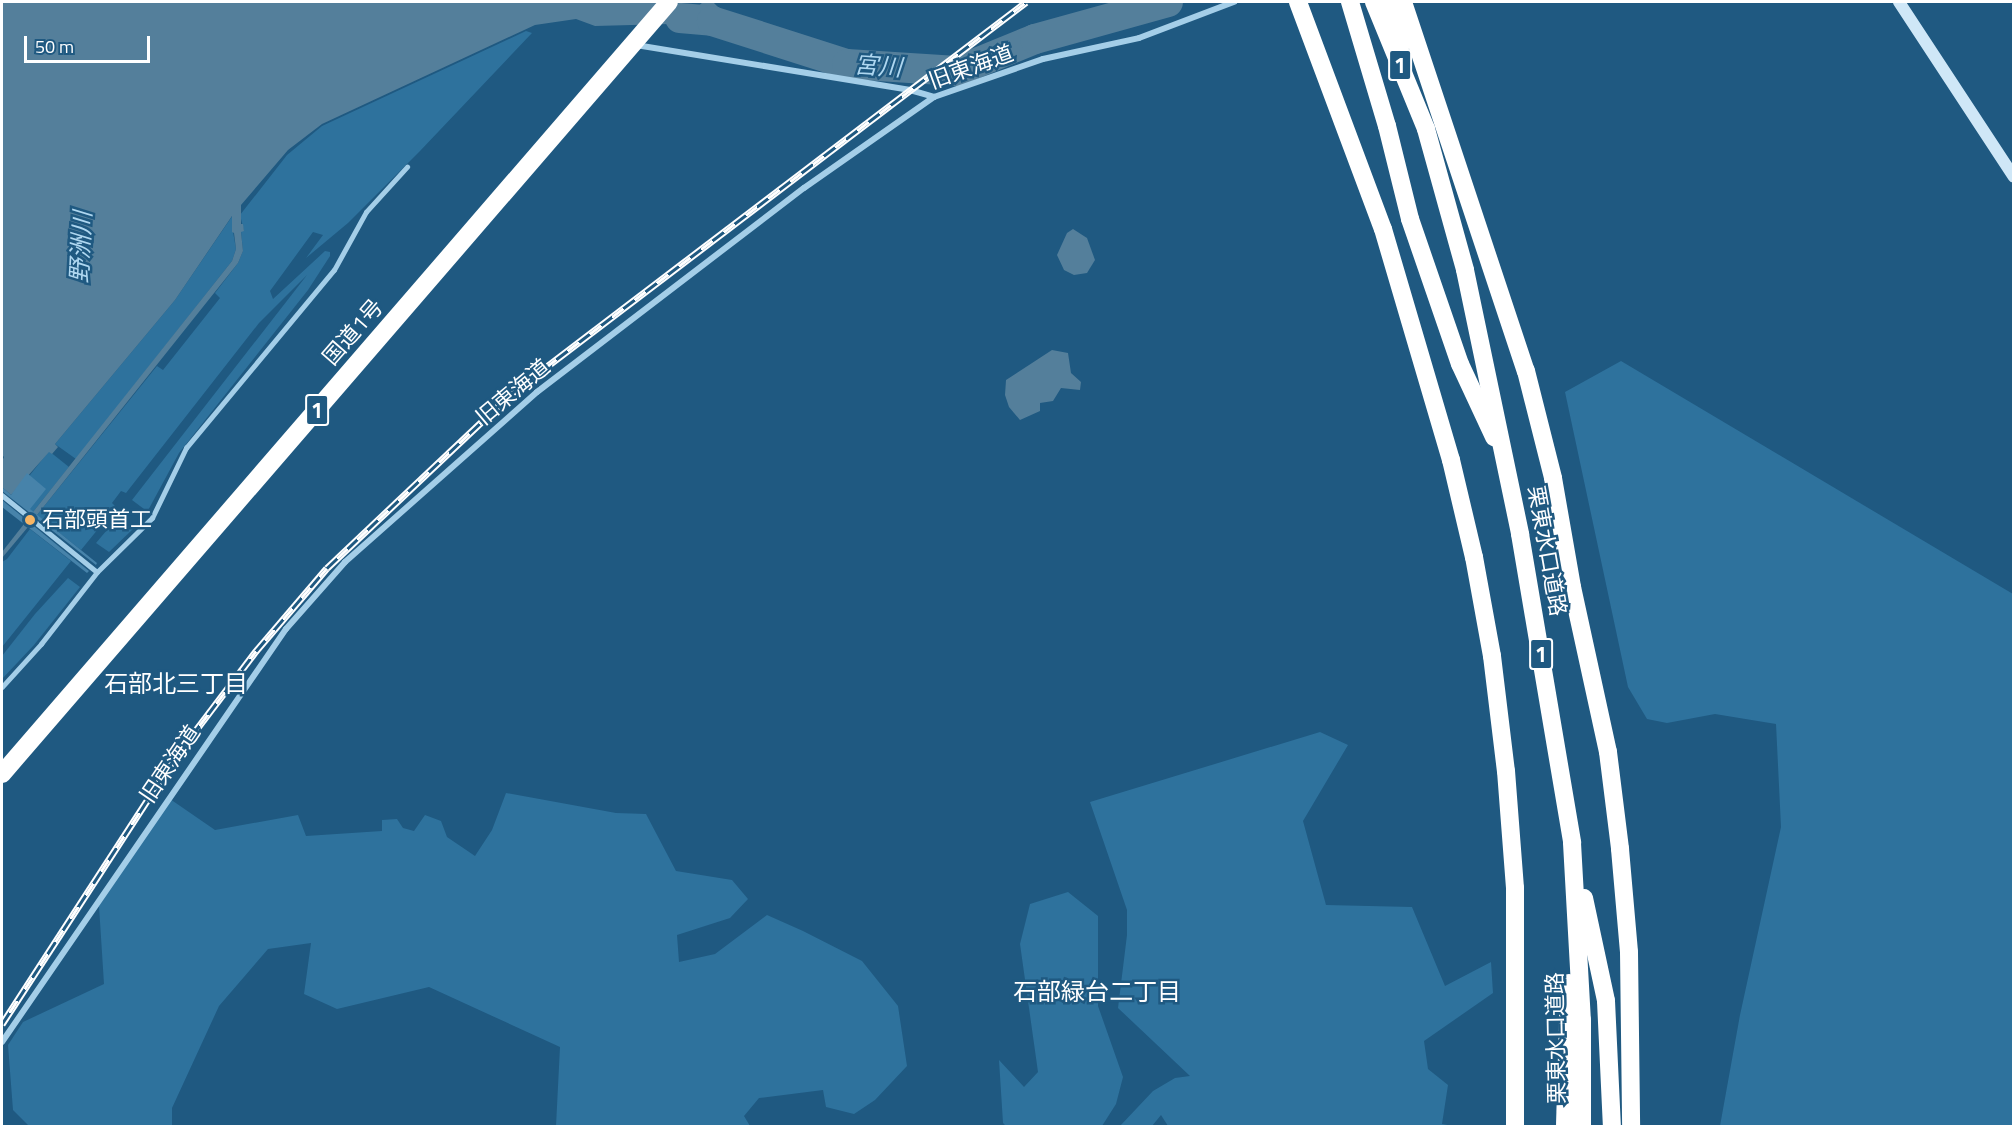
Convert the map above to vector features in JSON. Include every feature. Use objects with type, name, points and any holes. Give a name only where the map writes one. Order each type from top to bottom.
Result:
[{"type":"highway","name":"国道1号","points":[[2,774],[525,171],[635,38],[669,2]]},
{"type":"highway","points":[[1298,2],[1383,229],[1450,460],[1474,557],[1492,656],[1506,771],[1513,864],[1515,1126]]},
{"type":"highway","name":"1","points":[[1350,2],[1387,126],[1410,219],[1460,364],[1507,466]]},
{"type":"highway","name":"栗東水口道路","points":[[1374,2],[1426,129],[1465,270],[1507,466],[1572,843],[1582,1020],[1582,1126]]},
{"type":"highway","name":"1","points":[[1390,2],[1426,129]]},
{"type":"highway","points":[[1403,2],[1526,371],[1553,478],[1572,587],[1608,752],[1620,849],[1629,952],[1631,1126]]},
{"type":"highway","points":[[1565,1126],[1572,843]]},
{"type":"highway","points":[[1572,843],[1606,1001],[1612,1126]]},
{"type":"street","name":"旧東海道","points":[[2,1042],[286,628],[345,562],[537,392],[830,168],[934,97],[1043,59],[1139,38],[1234,2]]},
{"type":"street","points":[[1899,2],[2013,177]]},
{"type":"street","points":[[635,38],[910,90],[934,97]]},
{"type":"lane","points":[[2,687],[41,644],[98,572],[152,518],[186,448],[334,270],[366,212],[407,167]]},
{"type":"lane","points":[[2,495],[98,572]]},
{"type":"shaded area","points":[[526,31],[532,33],[420,151],[348,223],[306,258],[323,235],[313,232],[270,291],[273,299],[325,251],[330,252],[330,256],[308,290],[179,453],[145,516],[144,509],[132,500],[307,275],[259,323],[126,493],[121,491],[112,503],[116,507],[81,550],[37,515],[157,366],[163,370],[220,298],[215,293],[238,263],[243,251],[241,231],[244,231],[240,215],[287,155],[322,126]]},
{"type":"shaded area","points":[[233,215],[234,225],[232,226],[236,249],[232,261],[76,459],[55,444],[175,300]]},
{"type":"shaded area","points":[[1621,361],[2013,594],[2013,1126],[1720,1126],[1740,1015],[1781,827],[1776,724],[1715,714],[1667,723],[1647,719],[1628,687],[1565,392]]},
{"type":"shaded area","points":[[49,451],[69,467],[33,512],[29,509],[30,475]]},
{"type":"shaded area","points":[[118,517],[133,529],[109,552],[96,543]]},
{"type":"shaded area","points":[[30,529],[71,561],[2,647],[2,562],[7,559]]},
{"type":"shaded area","points":[[68,578],[80,587],[34,645],[2,679],[2,656],[35,614]]},
{"type":"shaded area","points":[[1320,732],[1348,745],[1303,821],[1326,905],[1412,907],[1445,986],[1491,962],[1493,993],[1424,1041],[1428,1069],[1448,1085],[1442,1124],[1453,1126],[1168,1126],[1161,1115],[1152,1126],[1120,1126],[1153,1091],[1175,1078],[1190,1076],[1118,1008],[1127,935],[1127,910],[1090,802]]},
{"type":"shaded area","points":[[506,793],[616,813],[646,814],[676,871],[732,880],[748,899],[730,918],[677,935],[679,962],[715,954],[767,915],[862,961],[898,1006],[907,1066],[875,1100],[854,1114],[826,1107],[823,1090],[759,1098],[744,1116],[750,1126],[556,1126],[560,1047],[429,987],[337,1009],[304,994],[311,943],[268,949],[219,1006],[172,1108],[172,1126],[29,1126],[13,1110],[8,1045],[23,1022],[104,984],[99,906],[170,799],[215,830],[298,815],[306,836],[382,831],[382,820],[397,819],[403,828],[414,831],[425,815],[441,821],[447,837],[475,856],[492,830]]},
{"type":"shaded area","points":[[1068,892],[1098,916],[1098,1006],[1123,1077],[1116,1104],[1102,1126],[1006,1126],[1003,1123],[999,1060],[1024,1087],[1038,1072],[1020,944],[1030,904]]},
{"type":"water","name":"野洲川","points":[[2,2],[658,2],[695,9],[703,2],[713,2],[723,12],[717,29],[669,24],[595,26],[576,19],[535,25],[322,124],[288,150],[241,205],[241,224],[243,224],[244,231],[241,232],[243,251],[238,263],[37,515],[33,512],[232,261],[236,249],[232,232],[232,216],[175,300],[55,444],[58,447],[52,454],[49,452],[11,495],[2,487],[4,457],[2,455]]},
{"type":"water","points":[[1073,229],[1087,238],[1095,260],[1087,273],[1074,275],[1064,270],[1057,255],[1067,233]]},
{"type":"water","points":[[1052,350],[1068,353],[1071,373],[1081,382],[1080,390],[1061,388],[1053,401],[1040,403],[1040,411],[1020,420],[1009,407],[1005,395],[1006,380]]},
{"type":"water","points":[[24,524],[28,527],[2,558],[2,552]]},
{"type":"building","points":[[27,473],[46,489],[30,509],[97,563],[96,565],[2,491],[2,487],[11,495]]},
{"type":"building","points":[[2,500],[89,571],[87,573],[2,507]]},
{"type":"waterway","name":"宮川","points":[[680,18],[712,21],[847,64],[957,71],[1035,39],[1168,2]]},
{"type":"railway","points":[[2,1024],[174,759],[256,651],[327,568],[512,393],[1026,2]]},
{"type":"place","name":"石部頭首工","points":[[30,520]]},
{"type":"district","name":"石部北三丁目","points":[[176,684]]},
{"type":"district","name":"石部緑台二丁目","points":[[1097,992]]}]
